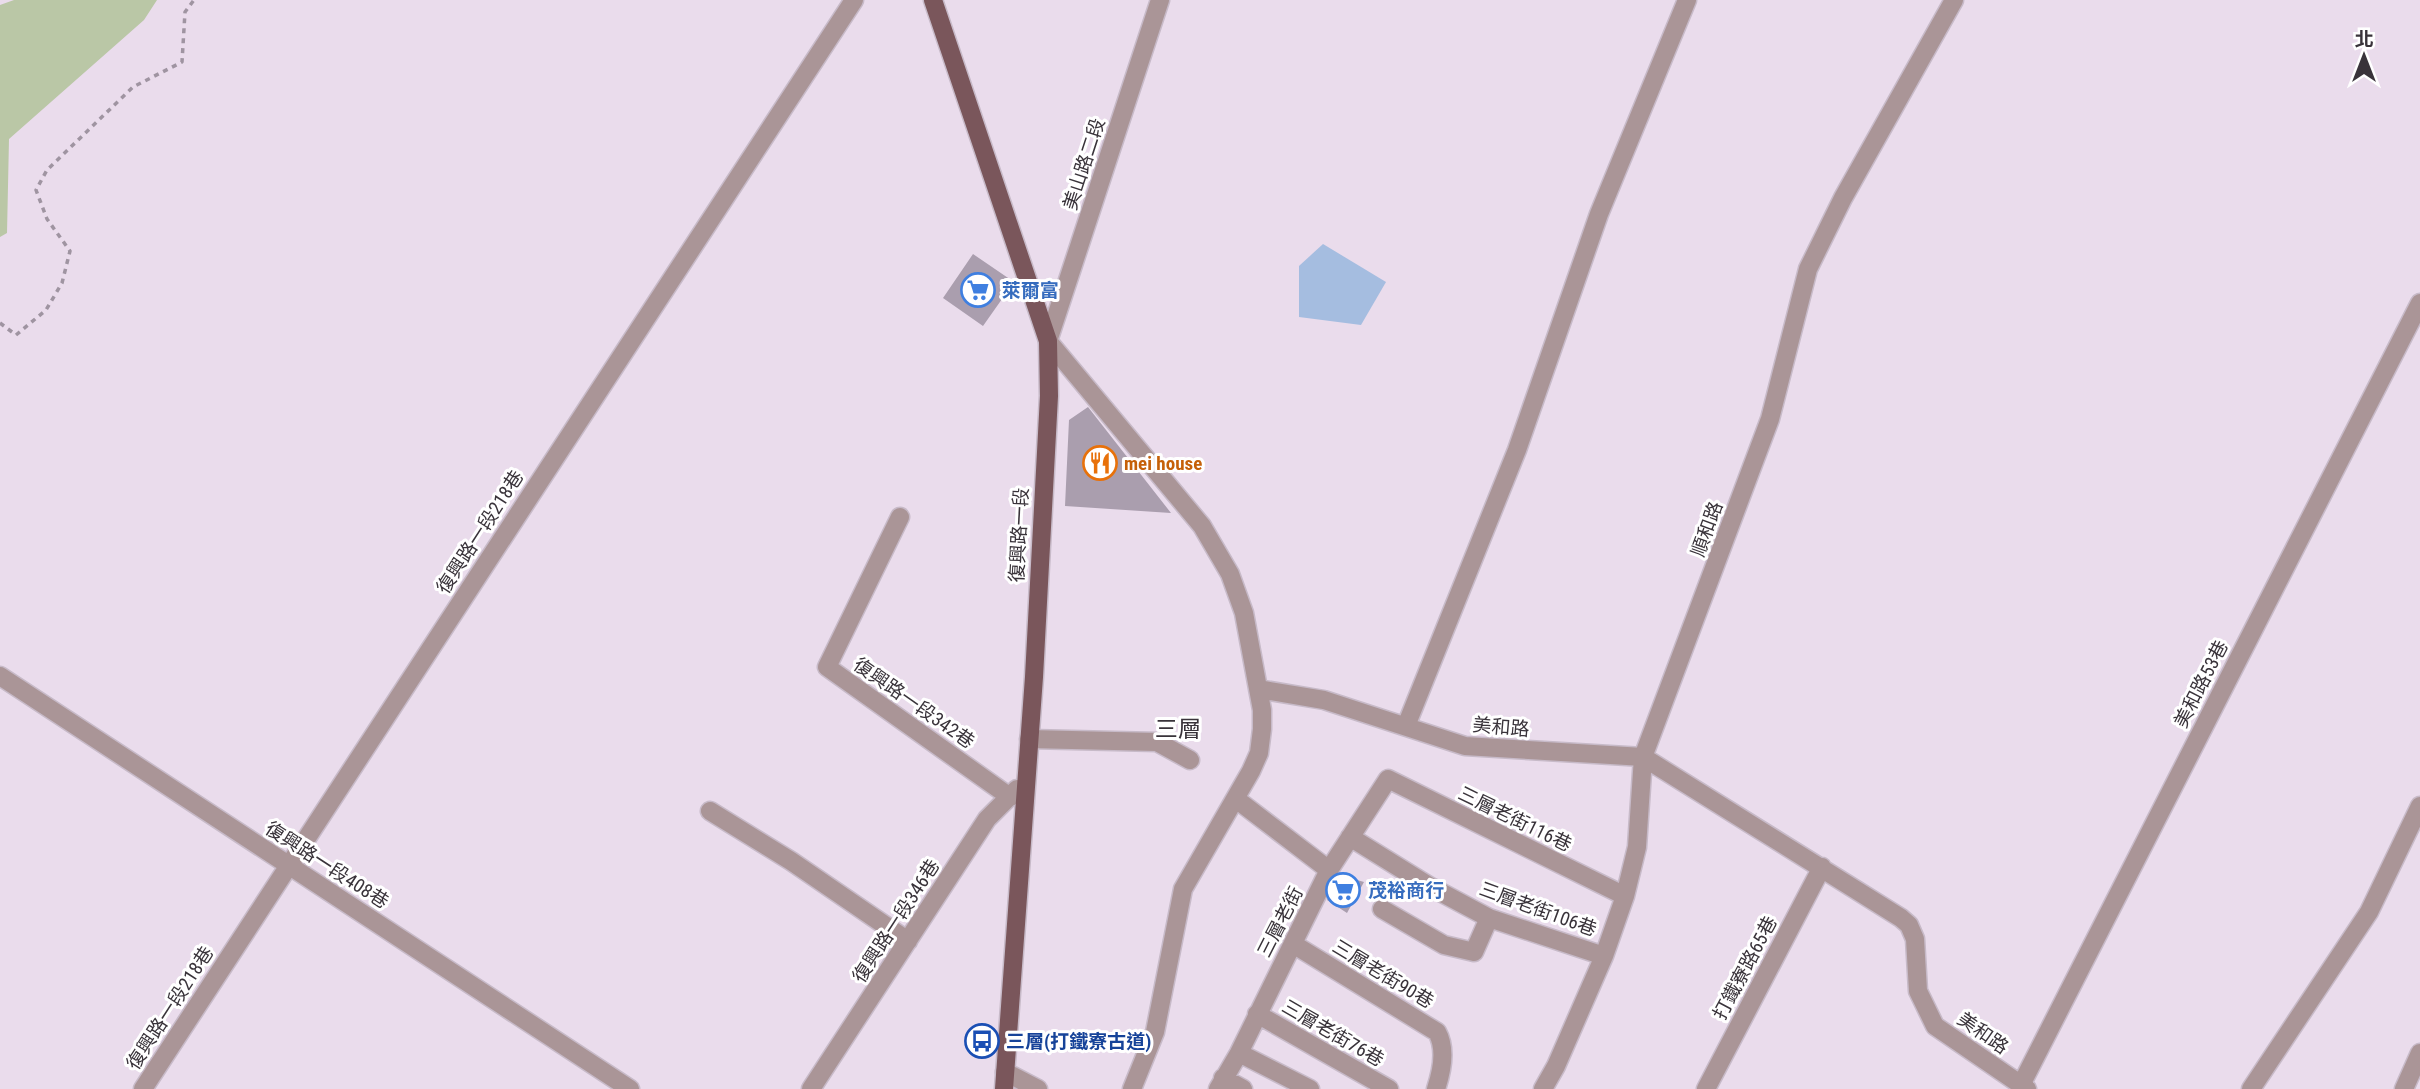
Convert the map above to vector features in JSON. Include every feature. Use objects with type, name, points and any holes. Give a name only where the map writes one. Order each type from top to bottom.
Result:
[{"type":"main road","name":"復興路一段","points":[[933,0],[1048,341],[1049,396],[1004,1081]]},
{"type":"street","name":"復興路一段218巷","points":[[143,1089],[853,0]]},
{"type":"street","name":"美山路二段","points":[[1048,341],[1160,0]]},
{"type":"street","points":[[1406,726],[1517,450],[1599,215],[1687,0]]},
{"type":"street","name":"順和路","points":[[1544,1089],[1604,956],[1625,896],[1637,847],[1643,757],[1770,419],[1808,269],[1843,198],[1954,0]]},
{"type":"street","name":"美和路53巷","points":[[2024,1087],[2420,303]]},
{"type":"street","points":[[1048,341],[1202,526],[1230,574],[1244,613],[1262,710],[1259,753],[1236,799],[1183,889],[1155,1032],[1132,1089]]},
{"type":"street","name":"復興路一段342巷","points":[[900,517],[827,667],[1010,797]]},
{"type":"street","name":"復興路一段408巷","points":[[0,676],[630,1089]]},
{"type":"street","name":"美和路","points":[[1258,689],[1324,700],[1465,746],[1643,757],[1901,918],[1909,925],[1915,939],[1918,991],[1936,1026],[2024,1087]]},
{"type":"street","points":[[1028,738],[1157,741],[1190,760]]},
{"type":"street","name":"三層老街116巷","points":[[1388,779],[1625,896]]},
{"type":"street","name":"三層老街","points":[[1220,1083],[1239,1053],[1329,870],[1388,779]]},
{"type":"street","name":"復興路一段346巷","points":[[811,1089],[988,820],[1025,782]]},
{"type":"street","points":[[1236,799],[1329,870]]},
{"type":"street","points":[[2251,1089],[2369,912],[2420,806]]},
{"type":"street","points":[[710,811],[791,861],[908,941]]},
{"type":"street","name":"三層老街106巷","points":[[1350,836],[1429,886],[1489,918],[1604,956]]},
{"type":"street","name":"打鐵寮路65巷","points":[[1706,1089],[1822,867]]},
{"type":"street","points":[[1382,909],[1444,945],[1474,952],[1489,918]]},
{"type":"street","name":"三層老街90巷","points":[[1293,944],[1437,1032],[1442,1040],[1442,1062],[1436,1089]]},
{"type":"street","name":"三層老街76巷","points":[[1257,1014],[1389,1089]]},
{"type":"street","points":[[1239,1053],[1310,1089]]},
{"type":"street","points":[[2404,1089],[2420,1053]]},
{"type":"street","points":[[1004,1081],[1038,1089]]},
{"type":"street","points":[[1220,1083],[1243,1089]]},
{"type":"path","points":[[0,323],[16,335],[46,310],[62,283],[70,251],[47,219],[36,190],[47,170],[133,87],[182,62],[185,12],[194,0]]},
{"type":"green space","points":[[14,0],[157,0],[144,20],[9,139],[7,233],[0,237],[0,5]]},
{"type":"water","points":[[1323,244],[1386,282],[1361,325],[1299,317],[1299,266]]},
{"type":"building","name":"萊爾富","points":[[973,254],[1014,282],[983,326],[943,298]]},
{"type":"building","name":"mei house","points":[[1088,407],[1171,513],[1065,506],[1069,420]]},
{"type":"building","name":"茂裕商行","points":[[1340,875],[1364,882],[1347,913],[1327,900]]},
{"type":"place","name":"萊爾富","points":[[978,290]]},
{"type":"place","name":"mei house","points":[[1100,463]]},
{"type":"place","name":"茂裕商行","points":[[1343,890]]},
{"type":"place","name":"三層(打鐵寮古道)","points":[[982,1041]]},
{"type":"district","name":"三層","points":[[1178,729]]}]
